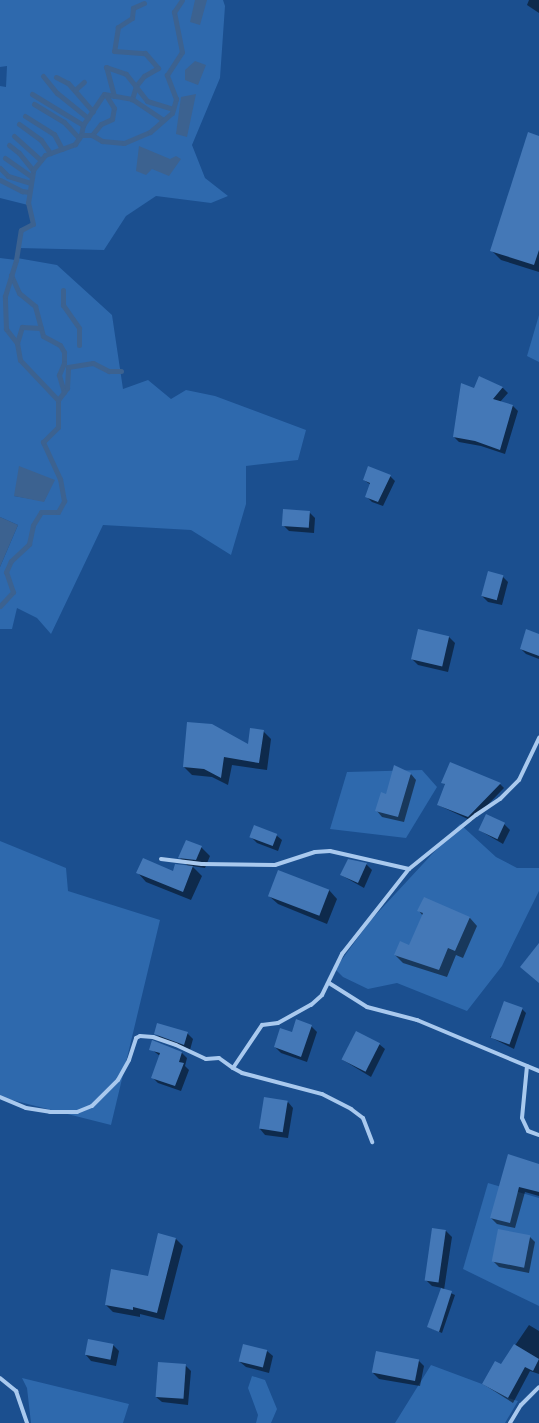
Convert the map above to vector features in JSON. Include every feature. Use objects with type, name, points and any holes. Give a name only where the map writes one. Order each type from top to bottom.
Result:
[{"type":"street","points":[[232,1068],[262,1024],[278,1023],[311,1006],[329,983],[342,954],[409,869],[476,815],[500,799],[519,780],[539,738]]},
{"type":"street","points":[[161,859],[202,864],[275,866],[316,852],[330,851],[409,869]]},
{"type":"street","points":[[329,983],[367,1007],[424,1023],[539,1071]]},
{"type":"street","points":[[0,1097],[26,1108],[50,1112],[77,1112],[92,1106],[118,1080],[129,1060],[136,1038],[140,1036],[153,1037],[176,1045],[206,1059],[219,1058],[242,1074],[322,1094],[351,1109],[363,1118],[372,1142]]},
{"type":"street","points":[[527,1066],[522,1118],[528,1131],[539,1135]]},
{"type":"street","points":[[0,1378],[16,1391],[27,1423]]},
{"type":"street","points":[[510,1423],[521,1405],[539,1386]]},
{"type":"shaded area","points":[[0,0],[223,0],[225,6],[220,78],[192,145],[205,178],[228,196],[211,203],[156,196],[126,216],[104,250],[18,248],[21,230],[33,224],[28,205],[0,198],[0,86],[6,87],[7,66],[0,67]]},
{"type":"shaded area","points":[[195,0],[207,0],[200,25],[190,22]]},
{"type":"shaded area","points":[[195,61],[206,65],[198,85],[185,80],[185,70]]},
{"type":"shaded area","points":[[196,94],[187,137],[176,134],[181,97]]},
{"type":"shaded area","points":[[139,146],[170,159],[176,156],[181,159],[169,176],[152,169],[146,175],[136,171]]},
{"type":"shaded area","points":[[0,258],[16,260],[17,258],[57,265],[112,315],[123,389],[148,380],[171,399],[186,390],[215,396],[306,430],[298,460],[246,466],[246,504],[231,555],[191,530],[103,525],[51,634],[37,618],[17,608],[12,629],[0,629],[0,567],[18,525],[0,517]],"holes":[[[54,480],[44,501],[14,496]]]},
{"type":"shaded area","points":[[539,315],[539,362],[527,356]]},
{"type":"shaded area","points":[[19,466],[55,480],[44,502],[14,496]]},
{"type":"shaded area","points":[[0,517],[18,525],[0,567]]},
{"type":"shaded area","points":[[422,770],[437,787],[406,838],[330,829],[347,772]]},
{"type":"shaded area","points":[[460,824],[496,857],[517,868],[539,868],[539,891],[502,966],[467,1011],[397,983],[368,989],[343,977],[335,969],[370,921]]},
{"type":"shaded area","points":[[0,841],[66,868],[68,891],[160,920],[111,1125],[0,1097]]},
{"type":"shaded area","points":[[488,1183],[539,1198],[539,1306],[463,1269]]},
{"type":"shaded area","points":[[431,1365],[482,1384],[508,1398],[518,1401],[505,1423],[395,1423]]},
{"type":"shaded area","points":[[252,1376],[265,1380],[277,1409],[271,1423],[256,1423],[258,1415],[248,1388]]},
{"type":"shaded area","points":[[22,1378],[129,1404],[123,1423],[31,1423],[27,1388]]},
{"type":"building","points":[[528,132],[539,136],[539,250],[534,265],[490,251]]},
{"type":"building","points":[[479,376],[503,387],[493,399],[513,405],[500,450],[475,441],[453,437],[461,383],[474,388]]},
{"type":"building","points":[[368,466],[391,475],[378,502],[365,497],[370,483],[363,480]]},
{"type":"building","points":[[283,509],[310,511],[309,528],[282,526]]},
{"type":"building","points":[[488,571],[503,575],[497,600],[481,596]]},
{"type":"building","points":[[418,629],[449,636],[442,666],[411,659]]},
{"type":"building","points":[[526,629],[539,634],[539,656],[520,649]]},
{"type":"building","points":[[187,722],[212,724],[248,744],[250,728],[264,730],[259,763],[224,757],[221,778],[204,769],[183,767]]},
{"type":"building","points":[[450,762],[501,783],[468,817],[437,805],[445,784],[441,783]]},
{"type":"building","points":[[394,765],[411,773],[398,817],[375,811],[381,792],[386,794]]},
{"type":"building","points":[[486,814],[505,823],[497,839],[478,830]]},
{"type":"building","points":[[254,825],[277,834],[273,846],[249,837]]},
{"type":"building","points":[[186,840],[202,846],[196,860],[178,858]]},
{"type":"building","points":[[143,858],[173,871],[175,864],[193,866],[183,892],[136,873]]},
{"type":"building","points":[[348,859],[367,863],[358,883],[340,875]]},
{"type":"building","points":[[278,870],[329,890],[319,916],[268,896]]},
{"type":"building","points":[[424,897],[470,917],[455,951],[448,948],[439,970],[394,955],[400,941],[409,945],[423,913],[417,911]]},
{"type":"building","points":[[539,943],[539,983],[520,967]]},
{"type":"building","points":[[504,1001],[523,1008],[509,1044],[491,1038]]},
{"type":"building","points":[[296,1019],[312,1025],[301,1057],[274,1047],[280,1028],[292,1032]]},
{"type":"building","points":[[157,1023],[188,1032],[184,1045],[154,1034]]},
{"type":"building","points":[[356,1031],[380,1043],[366,1072],[341,1060]]},
{"type":"building","points":[[152,1040],[182,1052],[179,1062],[184,1063],[175,1086],[151,1078],[160,1053],[149,1050]]},
{"type":"building","points":[[264,1097],[288,1101],[283,1132],[259,1129]]},
{"type":"building","points":[[508,1154],[539,1164],[539,1192],[519,1187],[510,1223],[490,1218]]},
{"type":"building","points":[[432,1228],[446,1230],[438,1282],[425,1280]]},
{"type":"building","points":[[498,1229],[530,1235],[524,1268],[492,1261]]},
{"type":"building","points":[[158,1233],[176,1238],[157,1313],[133,1307],[133,1310],[105,1305],[111,1269],[148,1276]]},
{"type":"building","points":[[441,1288],[452,1291],[439,1332],[427,1327]]},
{"type":"building","points":[[88,1339],[114,1344],[110,1360],[85,1355]]},
{"type":"building","points":[[243,1344],[267,1350],[263,1368],[239,1361]]},
{"type":"building","points":[[514,1344],[539,1359],[533,1371],[525,1367],[508,1398],[482,1384],[495,1361],[501,1364]]},
{"type":"building","points":[[376,1351],[419,1359],[415,1381],[372,1373]]},
{"type":"building","points":[[158,1362],[186,1364],[183,1399],[156,1397]]},
{"type":"waterway","points":[[0,606],[13,592],[6,572],[11,561],[29,544],[33,525],[41,512],[58,512],[64,501],[60,479],[43,442],[58,427],[58,400],[20,360],[17,343],[6,329],[5,296],[16,260],[21,230],[33,224],[28,203],[33,170],[45,155],[75,144],[81,135],[92,135],[102,141],[124,143],[150,132],[172,113],[176,99],[167,75],[182,52],[174,12],[182,0]]},
{"type":"waterway","points":[[144,3],[133,8],[132,18],[118,27],[114,51],[145,53],[158,68],[144,76],[136,86],[132,99],[163,120]]},
{"type":"waterway","points":[[114,96],[106,67],[126,74],[147,101],[173,109]]},
{"type":"waterway","points":[[43,76],[57,93],[88,118]]},
{"type":"waterway","points":[[56,77],[68,83],[93,112]]},
{"type":"waterway","points":[[75,90],[84,82]]},
{"type":"waterway","points":[[32,94],[83,125]]},
{"type":"waterway","points":[[81,135],[83,125],[104,94],[132,99]]},
{"type":"waterway","points":[[92,135],[101,124],[112,119],[114,108],[106,95]]},
{"type":"waterway","points":[[34,104],[64,122],[79,138]]},
{"type":"waterway","points":[[25,116],[54,134],[62,149]]},
{"type":"waterway","points":[[19,124],[41,140],[50,153]]},
{"type":"waterway","points":[[14,136],[41,160]]},
{"type":"waterway","points":[[9,145],[19,153],[33,170]]},
{"type":"waterway","points":[[5,158],[32,177]]},
{"type":"waterway","points":[[0,168],[8,176],[31,183]]},
{"type":"waterway","points":[[0,180],[22,191],[29,192]]},
{"type":"waterway","points":[[11,275],[19,293],[35,306],[43,336],[60,345],[64,352],[64,363],[59,375],[64,392]]},
{"type":"waterway","points":[[63,290],[63,305],[79,328],[79,345]]},
{"type":"waterway","points":[[17,343],[22,327],[41,328]]},
{"type":"waterway","points":[[58,400],[67,388],[68,367],[93,363],[109,371],[121,371]]}]
